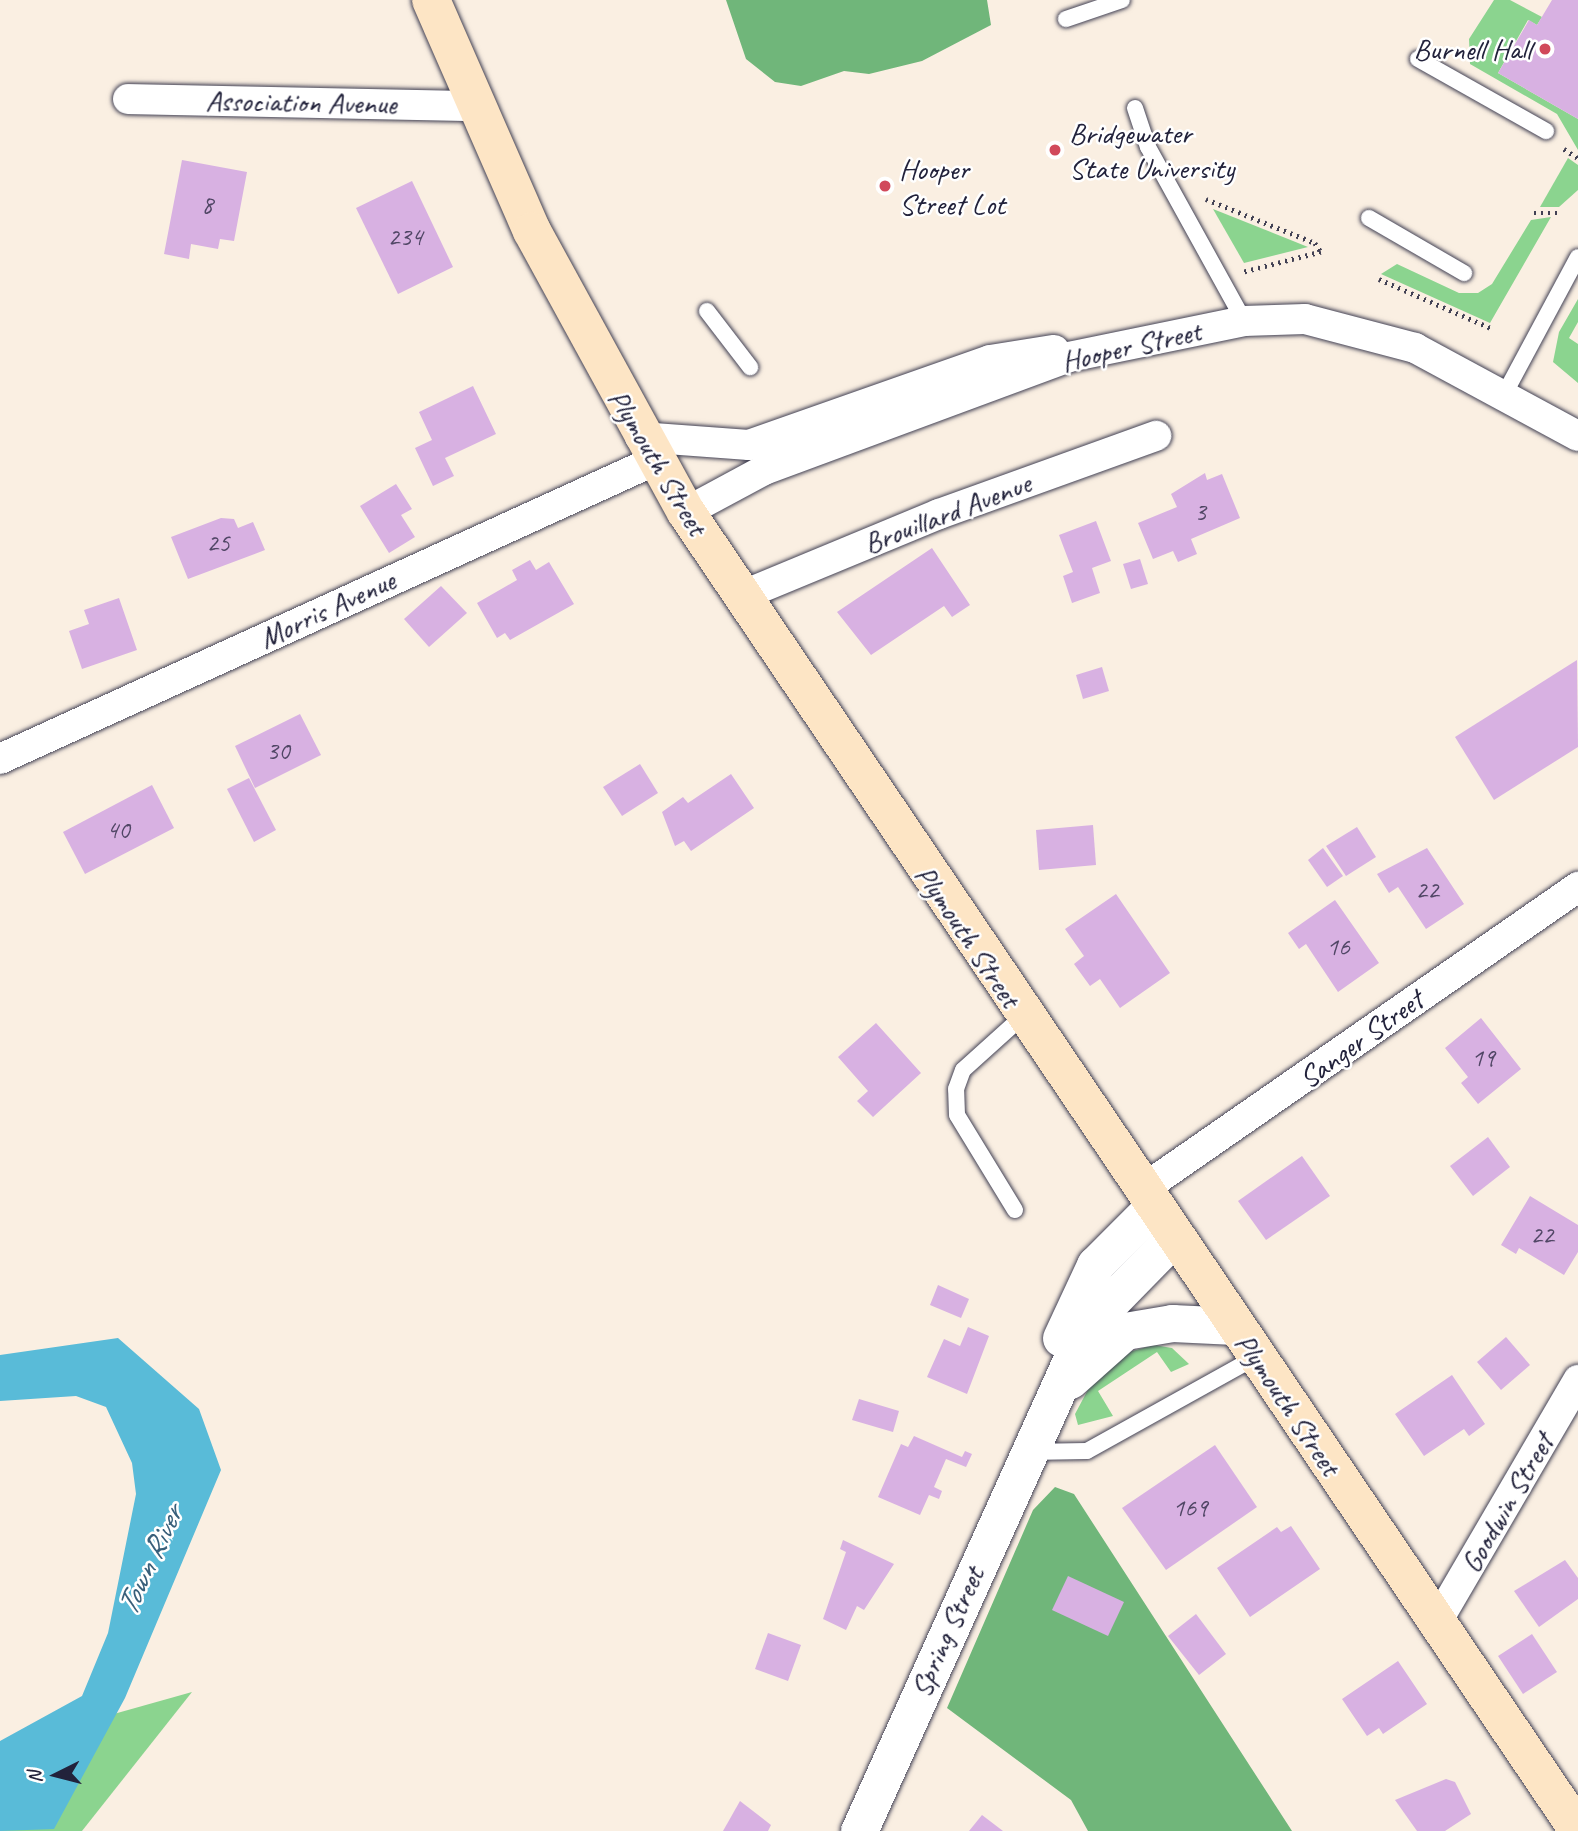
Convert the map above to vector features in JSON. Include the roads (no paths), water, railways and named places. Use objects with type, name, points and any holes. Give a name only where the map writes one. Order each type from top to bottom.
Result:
[{"type":"main road","name":"Plymouth Street","points":[[432,0],[475,106],[647,449],[686,512],[1435,1625],[1578,1830]]},
{"type":"street","name":"Association Avenue","points":[[128,99],[475,106]]},
{"type":"street","name":"Hooper Street","points":[[686,512],[764,470],[1038,368],[1162,336],[1244,321],[1305,319],[1355,329],[1451,363],[1578,436]]},
{"type":"street","points":[[647,449],[749,445],[990,360],[1162,336]]},
{"type":"street","name":"Brouillard Avenue","points":[[741,596],[939,514],[1156,436]]},
{"type":"street","name":"Morris Avenue","points":[[0,759],[647,449]]},
{"type":"street","name":"Sanger Street","points":[[1158,1210],[1578,887]]},
{"type":"street","name":"Spring Street","points":[[859,1831],[1052,1398],[1097,1313],[1158,1210]]},
{"type":"street","name":"Spring Street","points":[[1031,1442],[1058,1344],[1081,1291],[1116,1240],[1158,1210]]},
{"type":"street","points":[[1052,1398],[1125,1331],[1172,1323],[1245,1342]]},
{"type":"street","name":"Goodwin Street","points":[[1435,1625],[1578,1380]]},
{"type":"lane","points":[[1066,19],[1122,0]]},
{"type":"lane","points":[[1418,59],[1546,131]]},
{"type":"lane","points":[[1136,108],[1148,147],[1244,321]]},
{"type":"lane","points":[[1369,218],[1464,273]]},
{"type":"lane","points":[[1505,393],[1578,257]]},
{"type":"lane","points":[[707,311],[750,367]]},
{"type":"lane","points":[[1014,1210],[957,1115],[956,1089],[963,1070],[1023,1016]]},
{"type":"lane","points":[[1031,1442],[1087,1451],[1245,1342]]},
{"type":"water","name":"Town River","points":[[118,1338],[199,1409],[221,1470],[125,1698],[54,1829],[0,1831],[0,1741],[82,1696],[108,1633],[136,1494],[132,1463],[106,1407],[76,1396],[0,1401],[0,1355]]},
{"type":"place","name":"Burnell Hall","points":[[1545,49]]},
{"type":"place","name":"Bridgewater State University","points":[[1055,150]]},
{"type":"place","name":"Hooper Street Lot","points":[[885,186]]}]
